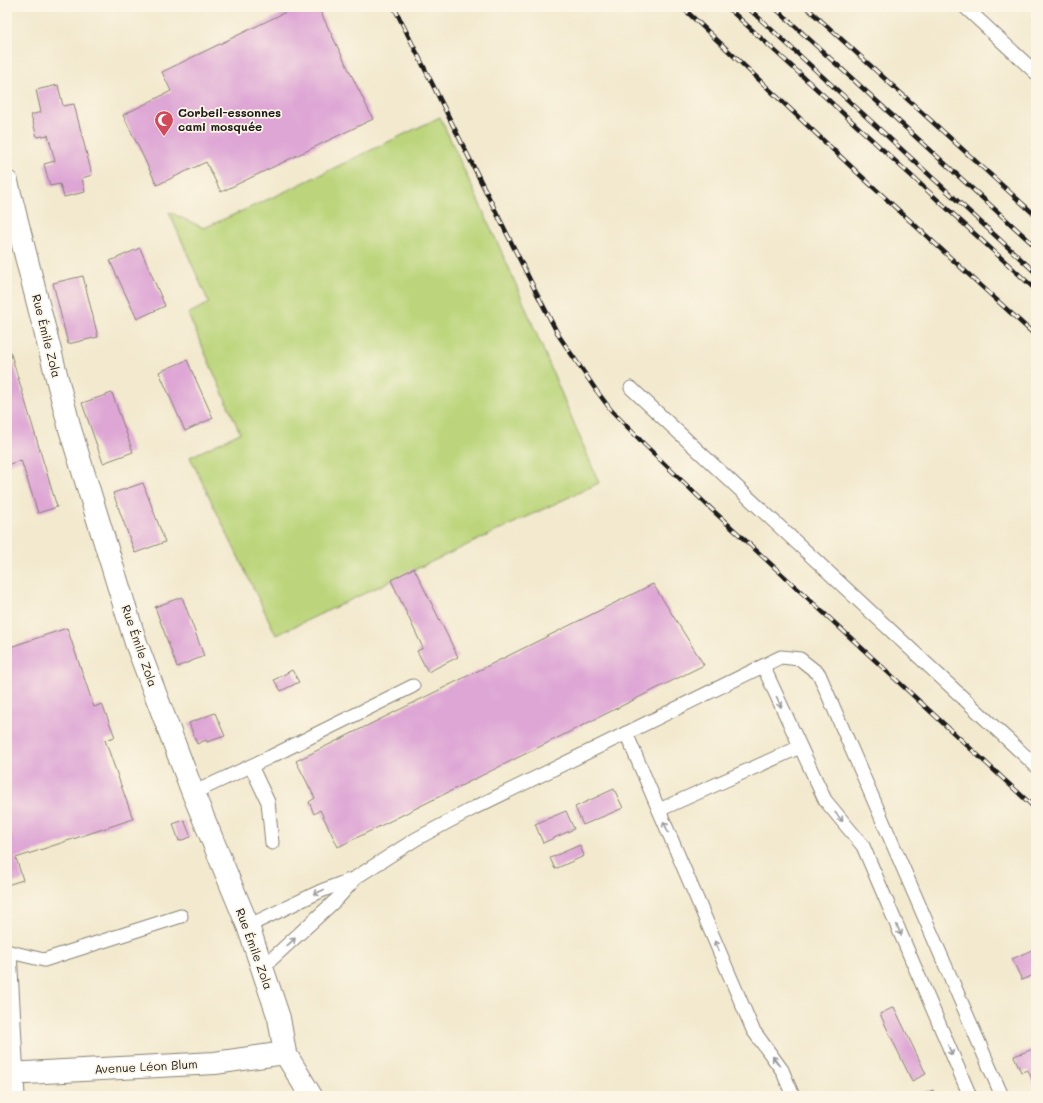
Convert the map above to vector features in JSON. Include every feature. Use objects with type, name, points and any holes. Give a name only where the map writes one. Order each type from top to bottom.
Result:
[{"type":"street","name":"Rue Émile Zola","points":[[7,182],[12,222],[70,429],[136,643],[193,793],[248,926],[279,1018],[285,1054],[311,1096]]},
{"type":"street","name":"Avenue Léon Blum","points":[[12,1074],[215,1063],[285,1054]]},
{"type":"lane","points":[[965,7],[1036,73]]},
{"type":"lane","points":[[631,388],[1036,766]]},
{"type":"lane","points":[[248,926],[321,891],[356,878],[416,839],[474,808],[762,666],[781,657],[800,659],[819,674],[1002,1096]]},
{"type":"lane","points":[[762,666],[825,800],[863,846],[970,1096]]},
{"type":"lane","points":[[193,793],[252,766],[413,686]]},
{"type":"lane","points":[[626,733],[753,1030],[782,1070],[793,1096]]},
{"type":"lane","points":[[659,810],[800,747]]},
{"type":"lane","points":[[252,766],[268,802],[272,843]]},
{"type":"lane","points":[[262,968],[337,899],[356,878]]},
{"type":"lane","points":[[18,1096],[12,1074],[9,952],[44,960],[181,916]]},
{"type":"green space","points":[[440,117],[509,268],[599,483],[276,635],[190,457],[240,433],[188,314],[209,303],[169,212],[204,228],[280,194]]},
{"type":"building","points":[[296,7],[318,7],[373,119],[221,192],[206,162],[157,185],[123,115],[171,91],[162,72]]},
{"type":"building","points":[[58,85],[63,106],[74,104],[92,175],[82,178],[85,192],[64,197],[60,184],[50,186],[44,164],[55,161],[48,135],[37,137],[31,115],[41,112],[36,90]]},
{"type":"building","points":[[140,248],[165,306],[137,319],[110,261]]},
{"type":"building","points":[[83,276],[98,337],[68,344],[53,283]]},
{"type":"building","points":[[7,341],[57,507],[38,513],[21,460],[7,465]]},
{"type":"building","points":[[187,360],[213,418],[185,431],[159,372]]},
{"type":"building","points":[[112,393],[133,452],[103,463],[82,403]]},
{"type":"building","points":[[143,483],[165,542],[135,553],[113,493]]},
{"type":"building","points":[[414,568],[458,657],[428,672],[417,651],[423,648],[391,580]]},
{"type":"building","points":[[653,584],[704,665],[338,847],[320,810],[314,814],[309,802],[315,798],[296,761]]},
{"type":"building","points":[[182,597],[204,656],[177,667],[155,607]]},
{"type":"building","points":[[67,628],[94,707],[102,704],[115,737],[105,740],[133,819],[16,858],[23,880],[7,885],[7,648]]},
{"type":"building","points":[[292,670],[299,682],[281,691],[274,680]]},
{"type":"building","points":[[215,713],[225,736],[207,742],[206,740],[197,744],[189,723]]},
{"type":"building","points":[[614,789],[623,808],[583,825],[575,807]]},
{"type":"building","points":[[566,811],[574,829],[543,843],[535,824]]},
{"type":"building","points":[[184,820],[191,837],[179,841],[173,824]]},
{"type":"building","points":[[580,845],[584,856],[555,869],[550,858]]},
{"type":"building","points":[[1036,948],[1036,974],[1022,980],[1012,959]]},
{"type":"building","points":[[894,1007],[926,1074],[912,1081],[880,1014]]},
{"type":"building","points":[[1036,1048],[1036,1089],[1028,1070],[1021,1072],[1014,1056]]},
{"type":"building","points":[[933,1090],[935,1096],[918,1096]]},
{"type":"railway","points":[[394,7],[559,336],[611,410],[707,505],[1036,809]]},
{"type":"railway","points":[[682,7],[860,175],[1036,336]]},
{"type":"railway","points":[[727,7],[1036,290]]},
{"type":"railway","points":[[747,7],[1036,273]]},
{"type":"railway","points":[[774,7],[1036,247]]},
{"type":"railway","points":[[806,7],[1036,216]]},
{"type":"place","name":"Corbeil-essonnes cami mosquée","points":[[164,137]]}]
